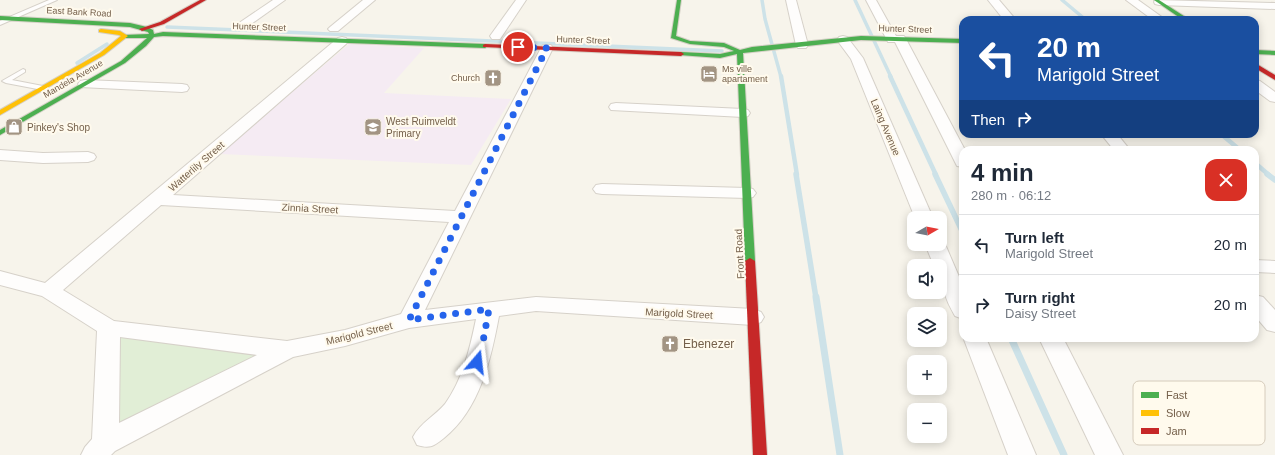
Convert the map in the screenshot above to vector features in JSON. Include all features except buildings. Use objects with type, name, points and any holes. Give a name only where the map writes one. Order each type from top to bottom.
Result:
[{"type":"street","points":[[0,113],[102,54],[123,35],[162,23],[204,0]]},
{"type":"street","points":[[240,27],[280,0]]},
{"type":"street","name":"Watterlily Street","points":[[49,291],[158,199],[338,35],[370,0]]},
{"type":"street","points":[[496,36],[522,0]]},
{"type":"street","points":[[679,0],[673,37],[684,42],[730,45],[737,48],[740,52]]},
{"type":"street","points":[[791,0],[802,45]]},
{"type":"street","points":[[871,0],[896,39],[959,155]]},
{"type":"street","points":[[993,0],[1007,16]]},
{"type":"street","points":[[1131,0],[1154,16]]},
{"type":"street","points":[[1158,1],[1275,6]]},
{"type":"street","points":[[1158,1],[1181,16]]},
{"type":"street","name":"East Bank Road","points":[[0,18],[115,23],[145,28]]},
{"type":"street","points":[[145,28],[151,31],[152,36]]},
{"type":"street","name":"East Bank Road","points":[[31,29],[100,31],[123,35]]},
{"type":"street","name":"Hunter Street","points":[[123,35],[338,35],[547,48],[720,56],[759,48],[786,47],[861,38],[959,41]]},
{"type":"street","name":"Mandela Avenue","points":[[0,132],[123,62],[144,45],[152,36]]},
{"type":"street","name":"Laing Avenue","points":[[843,40],[857,58],[921,211]]},
{"type":"street","points":[[409,320],[547,48]]},
{"type":"street","name":"Front Road","points":[[740,52],[760,455]]},
{"type":"street","points":[[1259,52],[1275,53]]},
{"type":"street","points":[[1259,68],[1275,78]]},
{"type":"street","points":[[85,84],[182,88]]},
{"type":"street","points":[[1259,87],[1275,98]]},
{"type":"street","points":[[616,107],[743,113]]},
{"type":"street","points":[[1112,138],[1119,146]]},
{"type":"street","points":[[0,155],[43,158],[88,157]]},
{"type":"street","points":[[602,189],[747,193]]},
{"type":"street","name":"Zinnia Street","points":[[158,199],[461,217]]},
{"type":"street","points":[[938,251],[959,301]]},
{"type":"street","points":[[1259,266],[1275,267]]},
{"type":"street","name":"Marigold Street","points":[[0,278],[49,291],[109,328],[287,350],[345,338],[409,320],[536,304],[753,317]]},
{"type":"street","points":[[1259,306],[1275,324]]},
{"type":"street","points":[[426,437],[440,428],[467,391],[482,347],[489,309]]},
{"type":"street","points":[[100,449],[109,328]]},
{"type":"street","points":[[976,342],[1022,455]]},
{"type":"street","points":[[1053,342],[1109,455]]},
{"type":"street","points":[[100,449],[287,350]]},
{"type":"lane","points":[[3,27],[11,19],[54,0]]},
{"type":"lane","points":[[3,82],[23,71]]},
{"type":"lane","points":[[3,82],[45,88]]},
{"type":"shaded area","name":"West Ruimveldt Primary","points":[[349,44],[424,48],[384,93],[511,99],[471,165],[219,154]]},
{"type":"green space","points":[[118,334],[264,354],[119,428]]},
{"type":"waterway","points":[[762,0],[765,19],[781,77]]},
{"type":"waterway","points":[[855,0],[891,77]]},
{"type":"waterway","points":[[1062,0],[1081,16]]},
{"type":"waterway","points":[[167,27],[722,51]]},
{"type":"waterway","points":[[77,63],[107,44]]},
{"type":"waterway","points":[[781,76],[797,175]]},
{"type":"waterway","points":[[890,76],[936,175]]},
{"type":"waterway","points":[[1226,138],[1235,146]]},
{"type":"waterway","points":[[1259,166],[1269,175]]},
{"type":"waterway","points":[[796,174],[816,298]]},
{"type":"waterway","points":[[935,174],[959,225]]},
{"type":"waterway","points":[[1267,174],[1275,180]]},
{"type":"waterway","points":[[816,297],[840,455]]},
{"type":"waterway","points":[[1013,342],[1064,455]]},
{"type":"traffic: fast","points":[[679,0],[673,37],[690,42],[724,45],[740,52],[750,261]]},
{"type":"traffic: fast","points":[[1156,0],[1181,16]]},
{"type":"traffic: fast","points":[[0,18],[130,25],[145,28],[151,31],[152,36],[144,45],[123,62],[0,133]]},
{"type":"traffic: fast","points":[[125,36],[152,36],[163,34],[485,46]]},
{"type":"traffic: fast","points":[[681,54],[720,56],[752,49],[861,38],[959,41]]},
{"type":"traffic: fast","points":[[1259,52],[1275,53]]},
{"type":"traffic: slow","points":[[0,113],[102,54],[125,36],[120,33],[101,31]]},
{"type":"traffic: jam","points":[[142,29],[162,23],[204,0]]},
{"type":"traffic: jam","points":[[485,46],[681,54]]},
{"type":"traffic: jam","points":[[1259,68],[1275,78]]},
{"type":"traffic: jam","points":[[750,261],[760,455]]},
{"type":"place","name":"Ms ville apartament","points":[[709,74]]},
{"type":"place","name":"Church","points":[[493,78]]},
{"type":"place","name":"Pinkey's Shop","points":[[14,127]]},
{"type":"place","name":"West Ruimveldt Primary","points":[[373,127]]},
{"type":"place","name":"Ebenezer","points":[[670,344]]},
{"type":"route","points":[[477,362],[482,347],[489,309],[409,320],[547,48],[518,47]]}]
